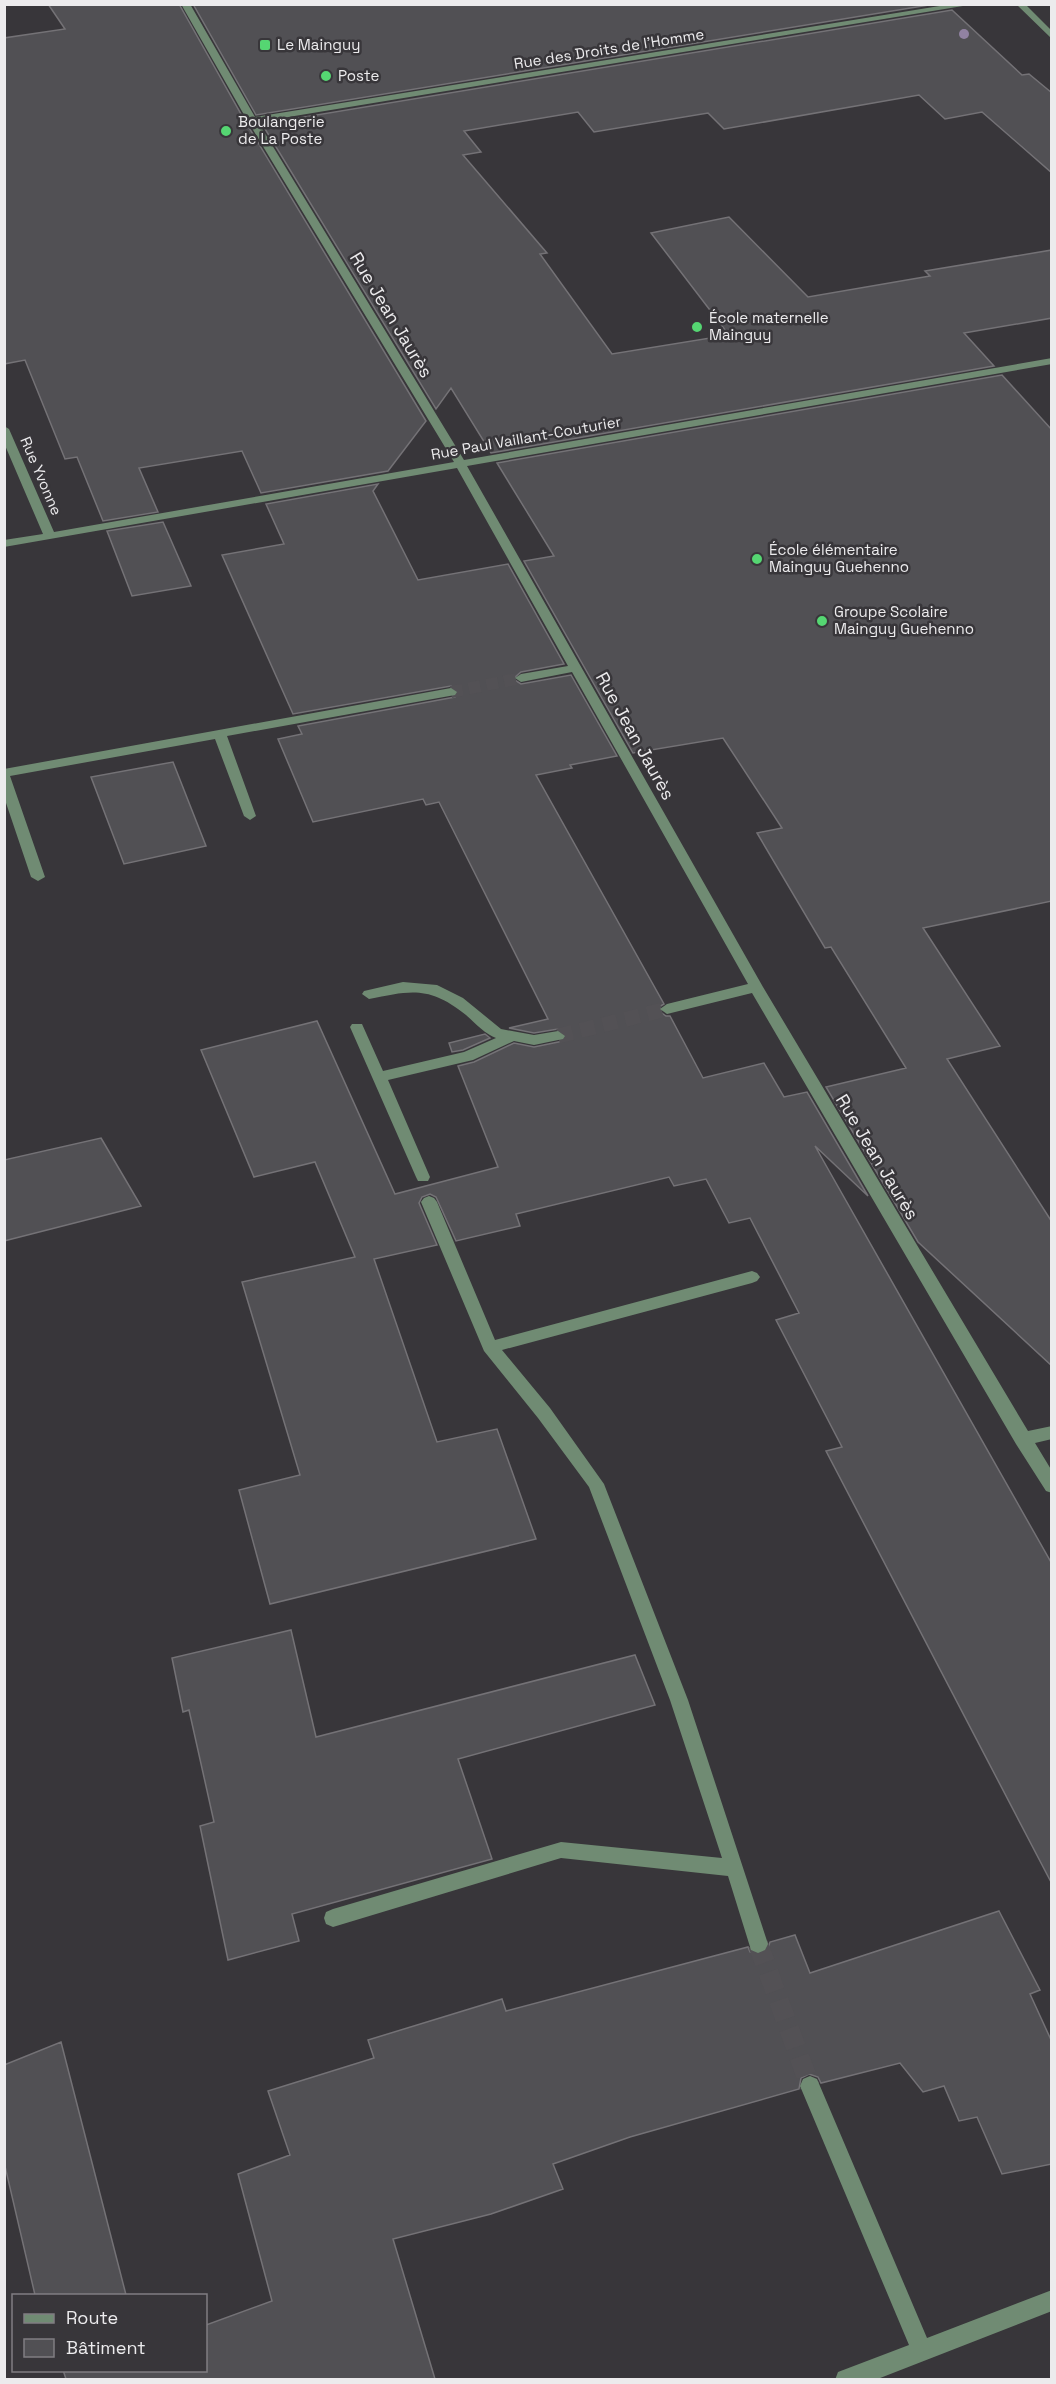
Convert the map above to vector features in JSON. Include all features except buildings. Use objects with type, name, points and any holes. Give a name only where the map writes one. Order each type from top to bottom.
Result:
[{"type":"street","name":"Rue Jean Jaurès","points":[[185,4],[252,120],[461,465],[756,987],[1022,1439],[1052,1486]]},
{"type":"street","name":"Rue des Droits de l'Homme","points":[[252,120],[971,4]]},
{"type":"street","points":[[1020,4],[1052,37]]},
{"type":"street","name":"Rue Paul Vaillant-Couturier","points":[[4,544],[1052,361]]},
{"type":"street","name":"Rue Yvonne","points":[[4,429],[50,536]]},
{"type":"street","points":[[521,678],[576,668]]},
{"type":"street","points":[[38,877],[4,775],[451,692]]},
{"type":"street","points":[[220,734],[250,816]]},
{"type":"street","points":[[369,994],[403,987],[432,988],[458,1001],[497,1033],[534,1040],[558,1036]]},
{"type":"street","points":[[667,1009],[756,987]]},
{"type":"street","points":[[357,1027],[423,1177]]},
{"type":"street","points":[[379,1077],[468,1056],[513,1036]]},
{"type":"street","points":[[429,1202],[490,1347],[544,1413],[596,1484],[679,1700],[758,1944]]},
{"type":"street","points":[[490,1347],[752,1277]]},
{"type":"street","points":[[1022,1439],[1052,1432]]},
{"type":"street","points":[[333,1918],[561,1850],[735,1868]]},
{"type":"street","points":[[810,2086],[922,2351]]},
{"type":"street","points":[[846,2379],[1052,2300]]},
{"type":"tunnel","points":[[451,692],[521,678]]},
{"type":"tunnel","points":[[558,1036],[667,1009]]},
{"type":"tunnel","points":[[758,1944],[810,2086]]},
{"type":"place","name":"Le Mainguy","points":[[265,45]]},
{"type":"place","name":"Poste","points":[[326,76]]},
{"type":"place","name":"Boulangerie de La Poste","points":[[226,131]]},
{"type":"place","name":"École maternelle Mainguy","points":[[697,327]]},
{"type":"place","name":"École élémentaire Mainguy Guehenno","points":[[757,559]]},
{"type":"place","name":"Groupe Scolaire Mainguy Guehenno","points":[[822,621]]}]
